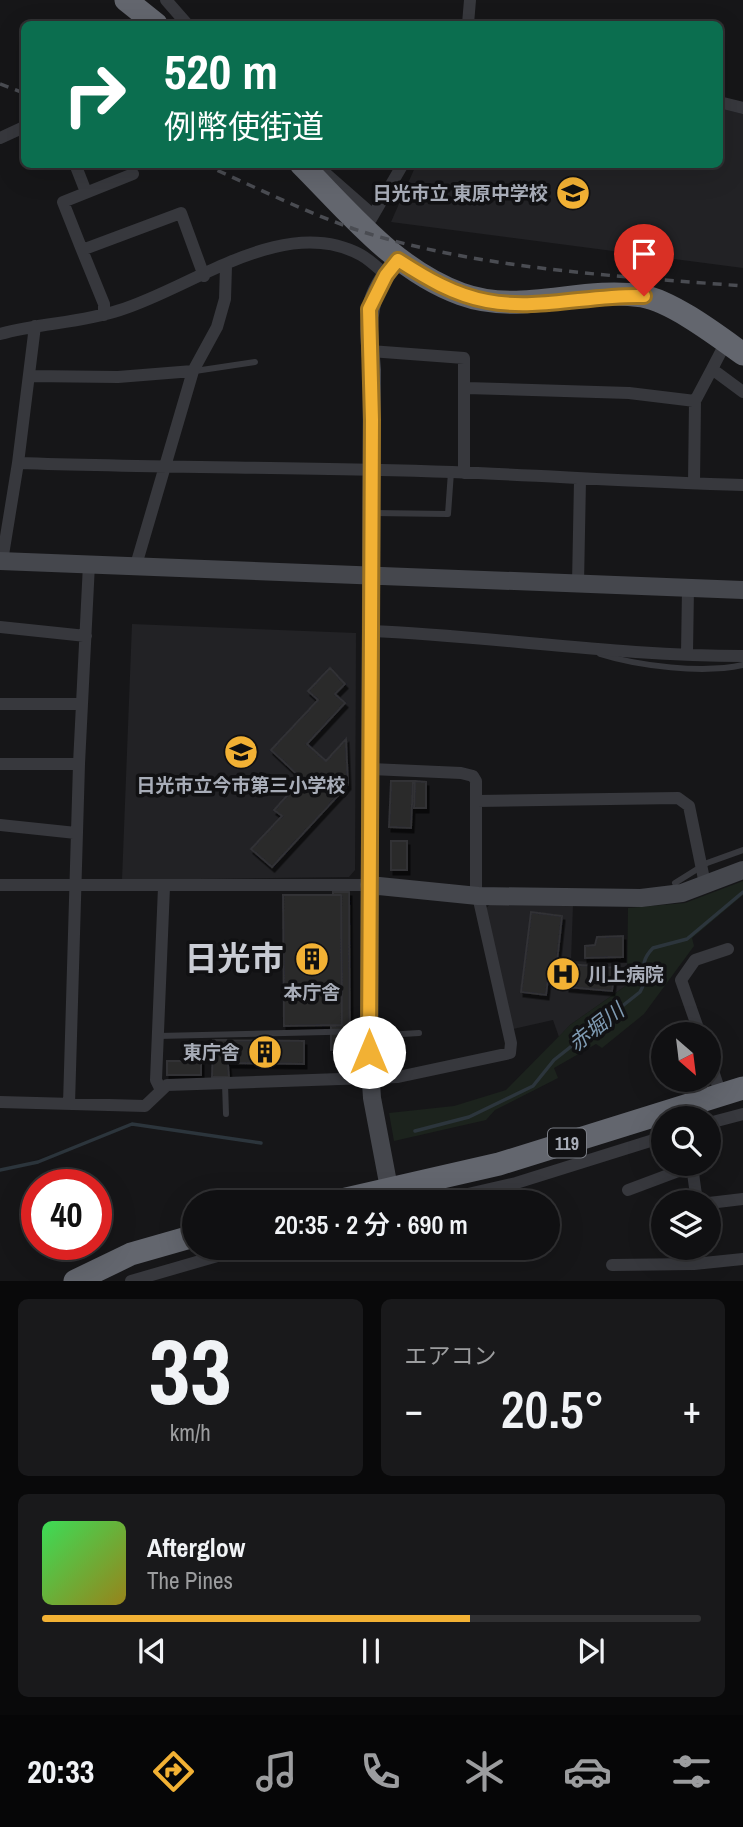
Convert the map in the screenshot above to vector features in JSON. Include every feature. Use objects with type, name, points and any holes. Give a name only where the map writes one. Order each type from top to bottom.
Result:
[{"type":"highway","points":[[126,0],[152,21]]},
{"type":"highway","points":[[306,168],[370,222],[392,268],[425,277],[462,294],[488,302],[520,303],[618,295],[644,296],[674,310],[735,348]]},
{"type":"highway","name":"119","points":[[381,1190],[499,1164],[732,1091]]},
{"type":"highway","points":[[75,1281],[131,1254],[182,1239]]},
{"type":"street","points":[[166,0],[184,21]]},
{"type":"street","points":[[468,21],[470,0]]},
{"type":"street","points":[[723,104],[743,108]]},
{"type":"street","points":[[0,138],[21,128]]},
{"type":"street","points":[[77,168],[86,192]]},
{"type":"street","points":[[320,168],[370,222],[401,168]]},
{"type":"street","points":[[104,314],[104,304],[63,202],[133,174]]},
{"type":"street","points":[[82,250],[181,213],[204,276]]},
{"type":"street","points":[[0,334],[104,314],[263,250],[297,242],[320,243],[361,255],[392,268],[369,309],[370,1079],[389,1188]]},
{"type":"street","points":[[136,565],[193,371],[217,327],[225,299],[226,266]]},
{"type":"street","points":[[35,326],[18,463],[1,561],[743,590]]},
{"type":"street","points":[[694,483],[695,401],[712,369],[735,348]]},
{"type":"street","points":[[370,351],[464,358],[466,388],[457,473]]},
{"type":"street","points":[[712,369],[743,392]]},
{"type":"street","points":[[29,376],[118,377],[193,371]]},
{"type":"street","points":[[466,388],[629,394],[695,401]]},
{"type":"street","points":[[18,463],[163,468],[371,470],[743,485]]},
{"type":"street","points":[[578,584],[580,480]]},
{"type":"street","points":[[69,1104],[76,832],[89,564]]},
{"type":"street","points":[[687,653],[688,588]]},
{"type":"street","points":[[0,627],[86,636]]},
{"type":"street","points":[[370,631],[448,634],[586,649],[743,656]]},
{"type":"street","points":[[0,704],[82,704]]},
{"type":"street","points":[[0,764],[79,764]]},
{"type":"street","points":[[0,1102],[145,1106],[167,1085],[370,1079],[419,1074],[504,1056],[512,1050],[478,896],[477,801],[473,776],[461,773],[370,769]]},
{"type":"street","points":[[477,801],[678,798],[689,806],[705,884]]},
{"type":"street","points":[[0,825],[76,832]]},
{"type":"street","points":[[0,885],[369,886],[478,896],[657,898],[743,870]]},
{"type":"street","points":[[161,1090],[156,1080],[164,887]]},
{"type":"street","points":[[696,1022],[681,981],[695,960],[728,949]]},
{"type":"street","points":[[721,1076],[732,1091]]},
{"type":"street","points":[[721,1120],[743,1114]]},
{"type":"street","points":[[485,1190],[651,1141]]},
{"type":"street","points":[[628,1190],[692,1167],[695,1190]]},
{"type":"street","points":[[721,1202],[743,1199]]},
{"type":"street","points":[[612,1265],[694,1264],[743,1259]]},
{"type":"street","points":[[131,1281],[204,1260]]},
{"type":"street","points":[[694,1260],[694,1264]]},
{"type":"lane","points":[[193,371],[256,362]]},
{"type":"lane","points":[[371,513],[448,514],[457,473]]},
{"type":"lane","points":[[586,649],[631,664],[709,670],[743,665]]},
{"type":"lane","points":[[675,883],[700,866],[743,850]]},
{"type":"lane","points":[[158,1036],[419,1033]]},
{"type":"lane","points":[[225,1083],[226,1114]]},
{"type":"shaded area","name":"日光市立 東原中学校","points":[[723,109],[743,114],[743,268],[391,222],[415,168],[723,168]]},
{"type":"shaded area","name":"日光市立今市第三小学校","points":[[132,624],[356,633],[355,870],[349,877],[122,880]]},
{"type":"shaded area","points":[[743,881],[743,895],[692,938],[694,946],[644,1014],[602,1048],[596,1044],[554,1068],[558,1078],[495,1110],[486,1120],[394,1141],[389,1113],[454,1106],[506,1090],[570,1025],[627,985],[628,908],[685,903]]},
{"type":"shaded area","name":"川上病院","points":[[490,904],[573,905],[571,961],[627,963],[627,985],[570,1025],[559,1037],[553,1020],[513,1029],[484,911]]},
{"type":"building","points":[[330,668],[345,684],[335,694],[345,703],[307,744],[326,761],[346,739],[348,785],[272,867],[251,849],[282,816],[274,810],[302,779],[271,750],[318,700],[308,691]]},
{"type":"building","points":[[391,781],[413,781],[411,828],[389,827]]},
{"type":"building","points":[[415,781],[426,782],[426,808],[414,808]]},
{"type":"building","points":[[391,841],[407,841],[407,870],[391,870]]},
{"type":"building","points":[[333,892],[349,892],[350,1049],[331,1050],[331,1026],[342,1025],[341,895],[333,895]]},
{"type":"building","name":"本庁舎","points":[[283,895],[341,895],[342,1025],[284,1026]]},
{"type":"building","points":[[531,912],[562,916],[555,980],[548,979],[546,995],[521,992]]},
{"type":"building","points":[[623,936],[623,957],[585,958],[585,946],[595,945],[597,937]]},
{"type":"building","points":[[569,964],[615,968],[612,991],[567,987]]},
{"type":"building","points":[[213,1040],[226,1040],[229,1077],[212,1077]]},
{"type":"building","name":"東庁舎","points":[[226,1040],[304,1041],[304,1064],[226,1063]]},
{"type":"building","points":[[167,1061],[201,1061],[201,1075],[167,1075]]},
{"type":"waterway","name":"赤堀川","points":[[415,1131],[469,1117],[533,1086],[554,1060],[640,992],[644,981],[645,960],[653,948],[687,939],[743,892]]},
{"type":"waterway","name":"赤堀川","points":[[0,1170],[38,1162],[132,1124],[261,1143]]},
{"type":"railway","points":[[0,84],[21,92]]},
{"type":"railway","points":[[212,168],[354,229],[400,243],[547,269],[743,286]]},
{"type":"place","name":"日光市立 東原中学校","points":[[573,193]]},
{"type":"place","name":"日光市立今市第三小学校","points":[[241,752]]},
{"type":"place","name":"本庁舎","points":[[312,959]]},
{"type":"place","name":"川上病院","points":[[563,974]]},
{"type":"place","name":"東庁舎","points":[[265,1052]]},
{"type":"district","name":"日光市","points":[[234,958]]},
{"type":"route","points":[[369,1052],[372,420],[369,309],[374,294],[398,260],[425,277],[462,294],[488,302],[520,303],[618,295],[644,296]]}]
